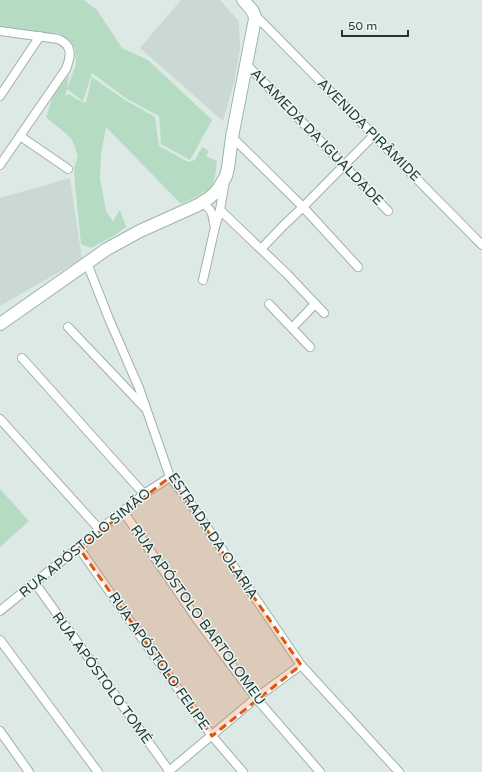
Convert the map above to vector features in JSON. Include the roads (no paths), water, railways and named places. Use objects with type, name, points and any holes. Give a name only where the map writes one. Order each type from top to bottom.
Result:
[{"type":"main road","points":[[0,324],[107,249],[140,231],[198,205],[216,193],[226,176],[230,159],[232,137],[255,15],[243,0]]},
{"type":"street","name":"AVENIDA PIRÂMIDE","points":[[255,15],[482,245]]},
{"type":"street","points":[[0,31],[58,39],[63,41],[68,46],[70,52],[70,60],[66,69],[0,165]]},
{"type":"street","points":[[0,96],[40,36]]},
{"type":"street","name":"ALAMEDA DA IGUALDADE","points":[[246,64],[388,211]]},
{"type":"street","points":[[261,249],[374,135]]},
{"type":"street","points":[[20,136],[68,169]]},
{"type":"street","points":[[232,137],[303,207],[358,267]]},
{"type":"street","points":[[203,280],[220,210],[226,176]]},
{"type":"street","points":[[198,205],[205,205],[210,210],[215,227]]},
{"type":"street","points":[[220,210],[287,274],[324,313]]},
{"type":"street","name":"ESTRADA DA OLARIA","points":[[87,263],[109,320],[139,388],[170,476],[301,665],[399,772]]},
{"type":"street","points":[[269,304],[310,347]]},
{"type":"street","points":[[292,328],[315,304]]},
{"type":"street","points":[[68,327],[146,409]]},
{"type":"street","points":[[22,358],[144,494]]},
{"type":"street","points":[[0,419],[100,530]]},
{"type":"street","name":"RUA APÓSTOLO SIMÃO","points":[[0,612],[144,494],[170,476]]},
{"type":"street","name":"RUA APÓSTOLO BARTOLOMEU","points":[[123,511],[196,618],[256,698],[320,772]]},
{"type":"street","name":"RUA APÓSTOLO FELIPE","points":[[78,548],[212,736],[243,772]]},
{"type":"street","name":"RUA APÓSTOLO TOMÉ","points":[[34,583],[169,772]]},
{"type":"street","points":[[0,640],[98,772]]},
{"type":"street","points":[[169,772],[256,698],[301,665]]},
{"type":"street","points":[[0,731],[29,772]]}]
